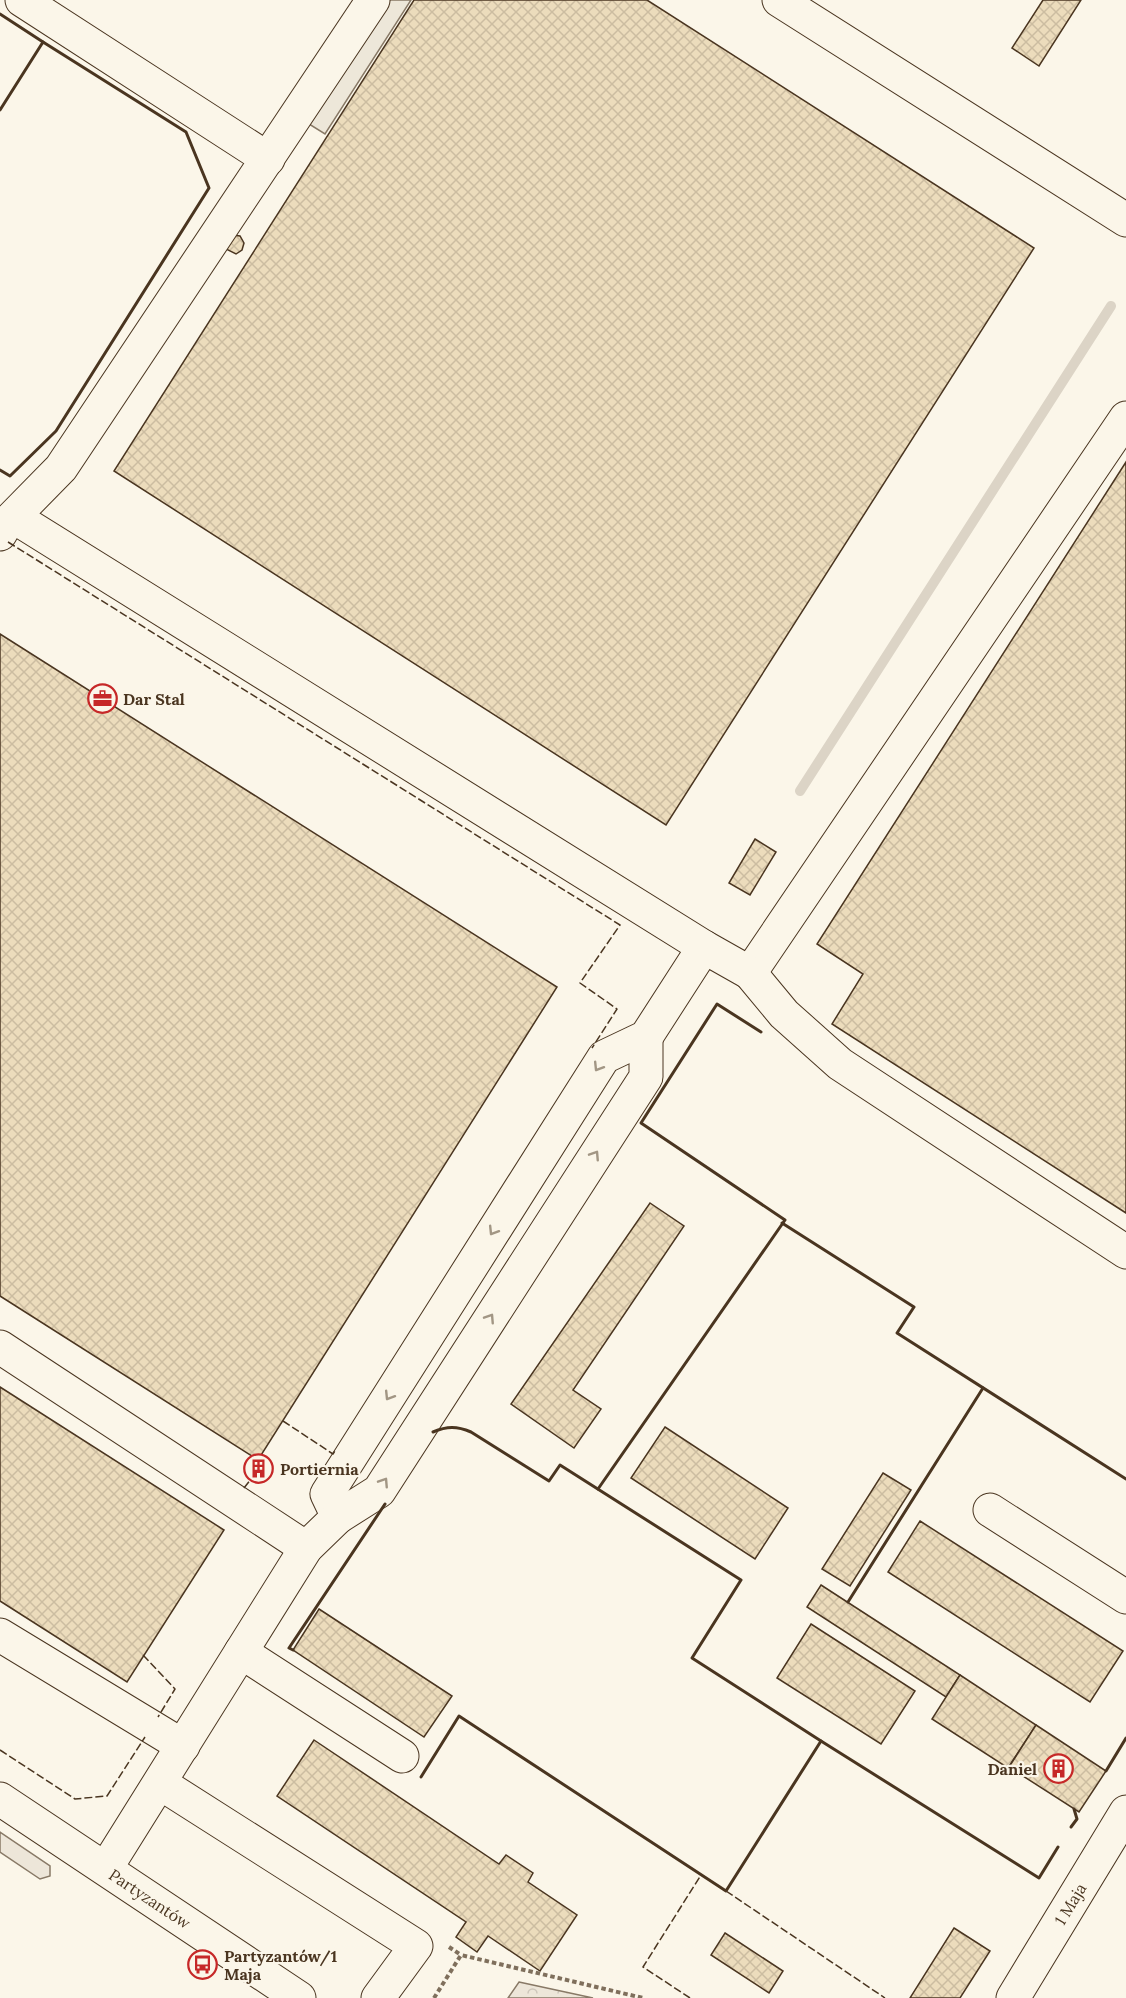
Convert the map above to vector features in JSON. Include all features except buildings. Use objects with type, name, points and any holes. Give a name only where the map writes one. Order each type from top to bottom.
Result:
[{"type":"street","points":[[22,0],[268,159]]},
{"type":"street","points":[[779,0],[1126,220]]},
{"type":"street","points":[[370,1],[268,159],[61,468],[7,525],[750,973],[784,1014],[840,1064],[1126,1252]]},
{"type":"street","points":[[750,973],[1126,418]]},
{"type":"street","points":[[338,1518],[327,1494],[604,1057],[646,1036],[704,947]]},
{"type":"street","points":[[106,1868],[306,1548],[338,1518],[379,1491],[646,1077],[646,1036]]},
{"type":"street","points":[[0,1347],[306,1548]]},
{"type":"street","points":[[990,1510],[1126,1597]]},
{"type":"street","points":[[0,1635],[183,1746]]},
{"type":"street","points":[[241,1652],[402,1756]]},
{"type":"street","points":[[160,1783],[416,1946],[378,1998]]},
{"type":"street","name":"Partyzantów","points":[[0,1799],[299,1998]]},
{"type":"street","name":"1 Maja","points":[[1013,1998],[1124,1819]]},
{"type":"path","points":[[434,1998],[461,1955],[643,1998]]},
{"type":"green space","points":[[0,1832],[50,1866],[50,1876],[40,1879],[0,1852]]},
{"type":"green space","points":[[519,1982],[593,1998],[508,1998]]},
{"type":"shaded area","points":[[390,0],[411,0],[325,134],[309,124]]},
{"type":"waterway","points":[[800,791],[1111,306]]},
{"type":"fence","points":[[8,542],[620,925],[580,983],[617,1009],[592,1048]]},
{"type":"fence","points":[[283,1421],[333,1454],[335,1451]]},
{"type":"fence","points":[[244,1488],[251,1479]]},
{"type":"fence","points":[[143,1655],[175,1689],[158,1717]]},
{"type":"fence","points":[[0,1750],[75,1799],[107,1796],[145,1737]]},
{"type":"fence","points":[[690,1998],[643,1967],[701,1875]]},
{"type":"fence","points":[[726,1891],[885,1998]]},
{"type":"wall","points":[[0,14],[43,42]]},
{"type":"wall","points":[[0,110],[43,42],[186,132],[209,188],[56,431],[10,476],[0,470]]},
{"type":"wall","points":[[598,1489],[785,1220],[641,1123],[717,1004],[761,1032]]},
{"type":"wall","points":[[782,1223],[914,1307],[897,1333],[1126,1479]]},
{"type":"wall","points":[[848,1602],[983,1388]]},
{"type":"wall","points":[[421,1777],[459,1716],[726,1891],[821,1741],[692,1658],[741,1580],[560,1465],[549,1481],[471,1432],[452,1428],[433,1432]]},
{"type":"wall","points":[[293,1650],[289,1648],[385,1504]]},
{"type":"wall","points":[[1106,1771],[1126,1738]]},
{"type":"wall","points":[[821,1741],[1039,1878],[1058,1847]]},
{"type":"wall","points":[[1071,1827],[1077,1819],[1074,1809]]},
{"type":"place","name":"Dar Stal","points":[[102,699]]},
{"type":"place","name":"Portiernia","points":[[259,1469]]},
{"type":"place","name":"Daniel","points":[[1058,1769]]},
{"type":"place","name":"Partyzantów/1 Maja","points":[[203,1965]]}]
